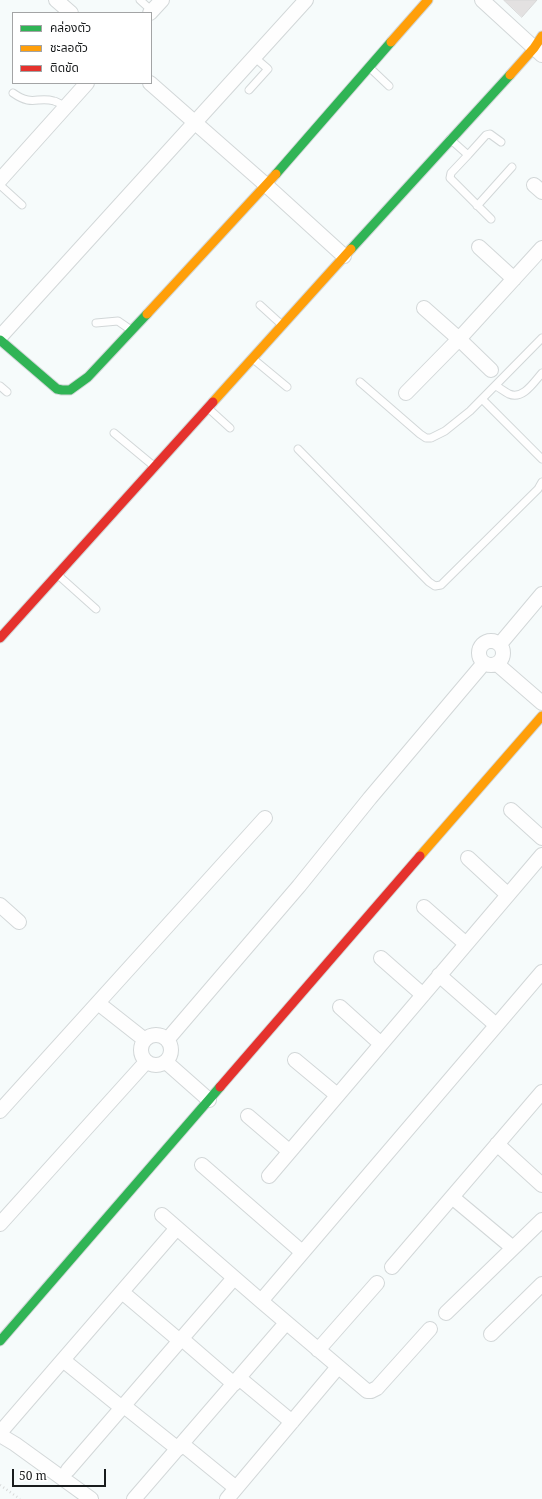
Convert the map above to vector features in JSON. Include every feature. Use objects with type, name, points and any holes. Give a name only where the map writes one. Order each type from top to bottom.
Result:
[{"type":"street","points":[[56,0],[70,12]]},
{"type":"street","points":[[151,12],[162,0]]},
{"type":"street","points":[[306,0],[194,122],[0,339],[52,386],[64,392],[73,389],[88,377],[266,185],[428,0]]},
{"type":"street","points":[[0,638],[450,139],[540,46],[482,0]]},
{"type":"street","points":[[0,180],[86,84]]},
{"type":"street","points":[[151,84],[344,256]]},
{"type":"street","points":[[478,247],[514,279]]},
{"type":"street","points":[[406,393],[459,339],[542,248]]},
{"type":"street","points":[[424,308],[491,370]]},
{"type":"street","points":[[500,644],[542,594]]},
{"type":"street","points":[[168,1040],[300,886],[370,798],[491,664],[502,660],[504,653],[503,647],[500,644],[492,640],[486,641],[481,645],[479,652],[480,658],[491,664],[542,703]]},
{"type":"street","points":[[0,1341],[542,716]]},
{"type":"street","points":[[511,810],[542,838]]},
{"type":"street","points":[[0,1111],[265,818]]},
{"type":"street","points":[[269,1176],[542,854]]},
{"type":"street","points":[[468,858],[508,894]]},
{"type":"street","points":[[0,905],[19,922]]},
{"type":"street","points":[[424,907],[466,944]]},
{"type":"street","points":[[381,958],[423,995]]},
{"type":"street","points":[[261,1301],[542,972]]},
{"type":"street","points":[[439,975],[496,1025]]},
{"type":"street","points":[[98,1003],[145,1040]]},
{"type":"street","points":[[340,1007],[381,1044]]},
{"type":"street","points":[[154,1035],[164,1037],[168,1040],[171,1055],[166,1062],[155,1066],[146,1062],[141,1054],[142,1044],[145,1040],[154,1035]]},
{"type":"street","points":[[295,1060],[337,1096]]},
{"type":"street","points":[[0,1224],[146,1062]]},
{"type":"street","points":[[166,1062],[209,1100]]},
{"type":"street","points":[[392,1267],[542,1092]]},
{"type":"street","points":[[248,1116],[289,1151]]},
{"type":"street","points":[[497,1144],[542,1185]]},
{"type":"street","points":[[202,1165],[302,1252]]},
{"type":"street","points":[[452,1197],[513,1248]]},
{"type":"street","points":[[162,1215],[367,1391],[377,1388],[430,1329]]},
{"type":"street","points":[[446,1313],[542,1220]]},
{"type":"street","points":[[91,1499],[2,1432],[177,1228]]},
{"type":"street","points":[[68,1470],[234,1278]]},
{"type":"street","points":[[318,1350],[377,1283]]},
{"type":"street","points":[[491,1334],[542,1284]]},
{"type":"street","points":[[122,1292],[181,1340],[292,1422]]},
{"type":"street","points":[[134,1499],[286,1323]]},
{"type":"street","points":[[63,1360],[123,1407],[180,1447],[231,1494],[338,1367]]},
{"type":"lane","points":[[140,0],[151,12]]},
{"type":"lane","points":[[249,90],[268,69],[254,57]]},
{"type":"lane","points":[[369,67],[389,86]]},
{"type":"lane","points":[[13,93],[28,101],[52,100],[66,107]]},
{"type":"lane","points":[[491,219],[450,178],[450,173],[486,136],[490,134],[501,142]]},
{"type":"lane","points":[[450,139],[468,155]]},
{"type":"lane","points":[[478,206],[512,167]]},
{"type":"lane","points":[[0,185],[22,205]]},
{"type":"lane","points":[[260,305],[282,325]]},
{"type":"lane","points":[[96,324],[118,321],[131,330]]},
{"type":"lane","points":[[360,382],[420,434],[426,438],[431,438],[445,431],[470,411],[541,341]]},
{"type":"lane","points":[[252,358],[287,387]]},
{"type":"lane","points":[[496,386],[510,394],[523,394],[542,373]]},
{"type":"lane","points":[[0,386],[7,392]]},
{"type":"lane","points":[[482,399],[542,459]]},
{"type":"lane","points":[[208,408],[230,428]]},
{"type":"lane","points":[[114,433],[155,467]]},
{"type":"lane","points":[[298,448],[429,582],[435,586],[441,585],[538,489],[542,482]]},
{"type":"lane","points":[[58,574],[96,609]]},
{"type":"path","points":[[0,1485],[20,1499]]},
{"type":"building","points":[[504,0],[537,0],[522,17]]},
{"type":"traffic: fast","points":[[276,174],[391,42]]},
{"type":"traffic: fast","points":[[351,249],[510,75]]},
{"type":"traffic: fast","points":[[0,340],[57,389],[70,390],[88,377],[147,314]]},
{"type":"traffic: fast","points":[[0,1341],[220,1087]]},
{"type":"traffic: slow","points":[[391,42],[428,0]]},
{"type":"traffic: slow","points":[[510,75],[534,48],[542,36]]},
{"type":"traffic: slow","points":[[147,314],[276,174]]},
{"type":"traffic: slow","points":[[213,402],[351,249]]},
{"type":"traffic: slow","points":[[420,856],[542,716]]},
{"type":"traffic: jam","points":[[0,638],[213,402]]},
{"type":"traffic: jam","points":[[220,1087],[420,856]]}]
